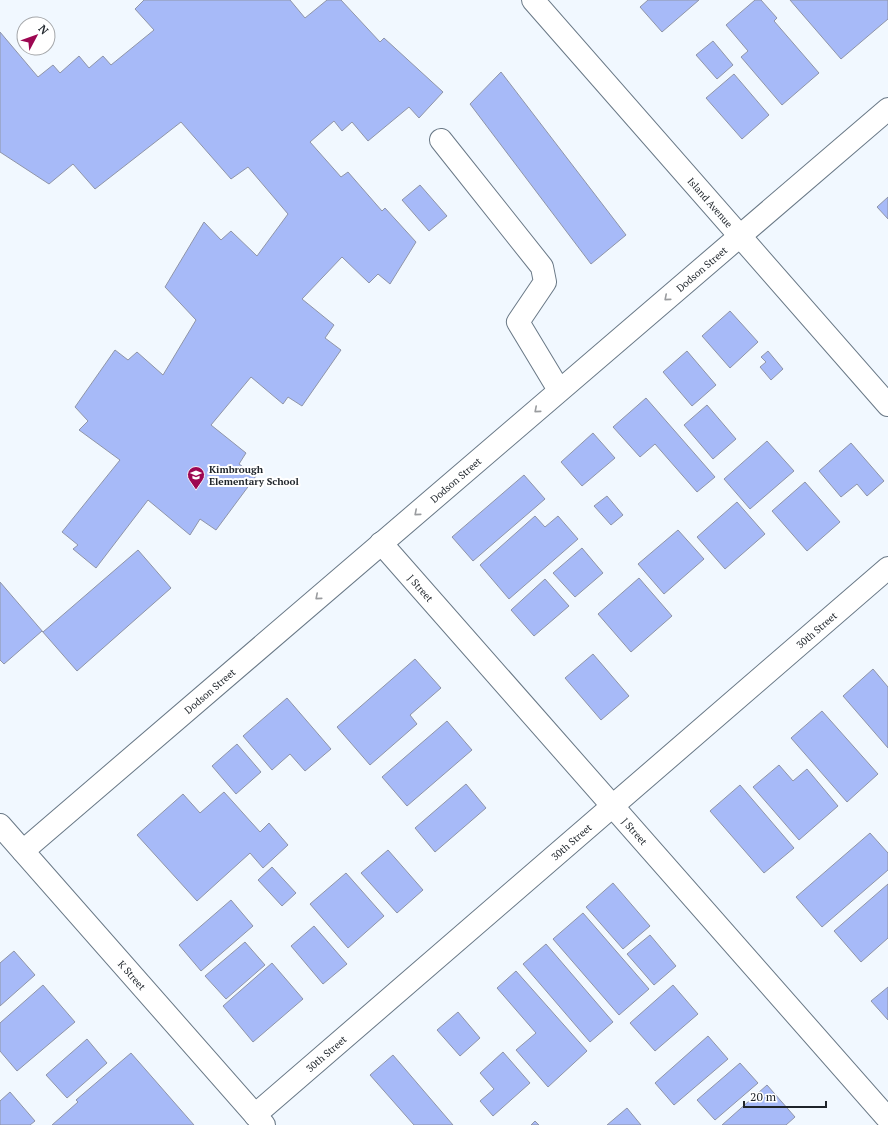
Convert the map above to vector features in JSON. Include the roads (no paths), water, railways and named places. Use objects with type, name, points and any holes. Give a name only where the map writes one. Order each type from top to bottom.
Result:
[{"type":"street","name":"Island Avenue","points":[[533,0],[888,405]]},
{"type":"street","name":"Dodson Street","points":[[23,851],[888,109]]},
{"type":"street","points":[[440,140],[542,267],[545,282],[518,322],[559,390]]},
{"type":"street","name":"J Street","points":[[381,543],[888,1119]]},
{"type":"street","name":"30th Street","points":[[259,1120],[613,806],[888,568]]},
{"type":"street","name":"K Street","points":[[0,825],[259,1120]]},
{"type":"place","name":"Kimbrough Elementary School","points":[[196,490]]}]
